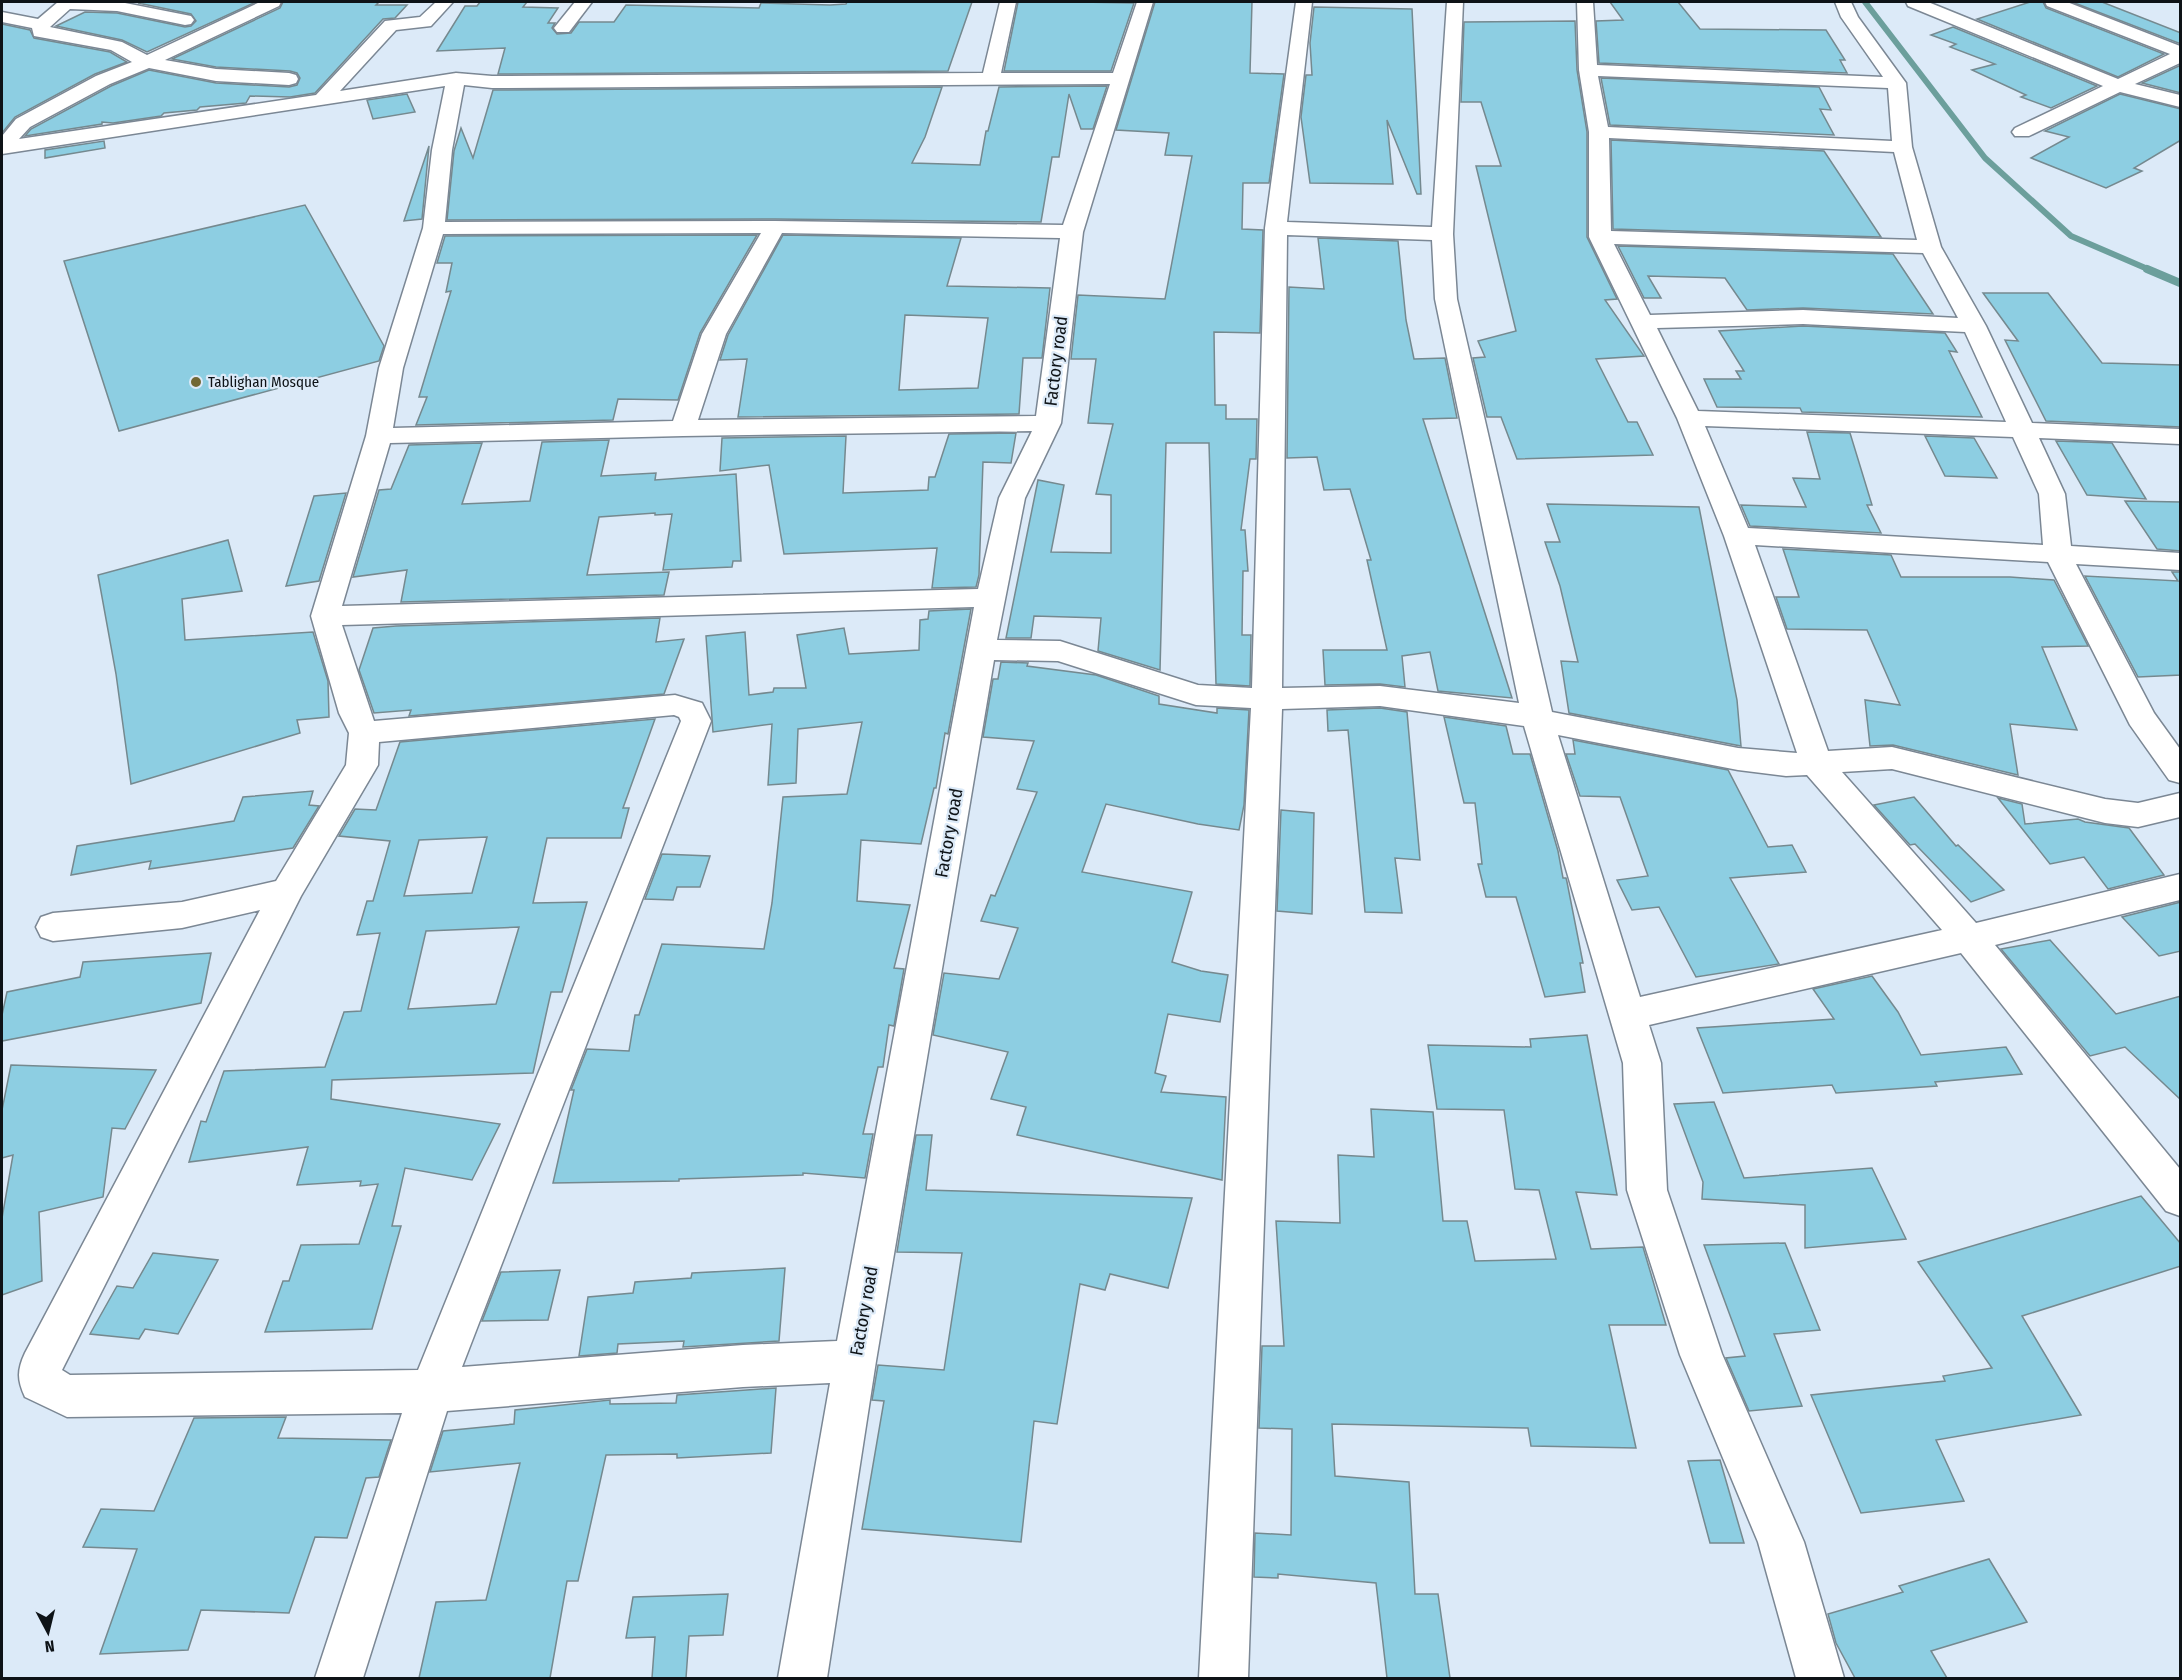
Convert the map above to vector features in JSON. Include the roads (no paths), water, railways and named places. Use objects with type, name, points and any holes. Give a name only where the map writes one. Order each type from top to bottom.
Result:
[{"type":"street","points":[[2,148],[23,123],[103,80],[147,62],[273,2]]},
{"type":"street","points":[[321,100],[391,25],[425,22],[445,2]]},
{"type":"street","points":[[564,28],[584,2]]},
{"type":"street","points":[[991,77],[1008,2]]},
{"type":"street","name":"Factory road","points":[[802,1678],[855,1361],[990,598],[1012,498],[1048,423],[1072,232],[1145,2]]},
{"type":"street","points":[[1223,1678],[1267,699],[1276,228],[1304,2]]},
{"type":"street","points":[[1455,2],[1442,234],[1446,299],[1538,720],[1642,1063],[1647,1190],[1701,1356],[1781,1542],[1820,1678]]},
{"type":"street","points":[[1586,2],[1588,70],[1599,132],[1600,237],[1689,418],[1738,536],[1817,765],[1969,938],[2181,1198]]},
{"type":"street","points":[[1843,2],[1850,17],[1897,83],[1902,147],[1930,247],[1974,326],[2025,431],[2052,494],[2058,555],[2141,718],[2181,772]]},
{"type":"street","points":[[1914,2],[2119,86],[2181,101]]},
{"type":"street","points":[[2053,2],[2181,54]]},
{"type":"street","points":[[185,20],[117,6],[67,3],[42,25],[40,32],[116,46],[147,62],[216,75],[289,79]]},
{"type":"street","points":[[2,17],[42,25]]},
{"type":"street","points":[[2022,132],[2181,54]]},
{"type":"street","points":[[1588,70],[1897,83]]},
{"type":"street","points":[[2,148],[456,79],[492,82],[991,77],[1122,78]]},
{"type":"street","points":[[456,79],[442,150],[434,228],[392,369],[379,436],[325,616],[354,713],[364,733],[362,765],[286,891],[40,1368],[40,1382],[67,1396],[431,1391],[743,1366],[855,1361]]},
{"type":"street","points":[[1599,132],[1902,147]]},
{"type":"street","points":[[434,228],[775,227],[1072,232]]},
{"type":"street","points":[[683,428],[714,334],[775,227]]},
{"type":"street","points":[[1276,228],[1442,234]]},
{"type":"street","points":[[1600,237],[1930,247]]},
{"type":"street","points":[[1642,322],[1803,317],[1974,326]]},
{"type":"street","points":[[1689,418],[2181,436]]},
{"type":"street","points":[[379,436],[683,428],[1048,423]]},
{"type":"street","points":[[1738,536],[2181,561]]},
{"type":"street","points":[[325,616],[990,598]]},
{"type":"street","points":[[981,650],[1060,651],[1196,695],[1267,699],[1380,696],[1525,714],[1538,720],[1738,759],[1786,765],[1817,765],[1892,758],[2105,811],[2138,815],[2181,805]]},
{"type":"street","points":[[339,1678],[431,1391],[696,721],[691,710],[675,705],[364,733]]},
{"type":"street","points":[[1627,1015],[1969,938],[2181,887]]},
{"type":"street","points":[[53,927],[182,915],[286,891]]},
{"type":"waterway","points":[[1865,2],[1985,158],[2071,236],[2150,270]]},
{"type":"waterway","points":[[2147,269],[2180,283]]},
{"type":"place","name":"Tablighan Mosque","points":[[196,382]]}]
